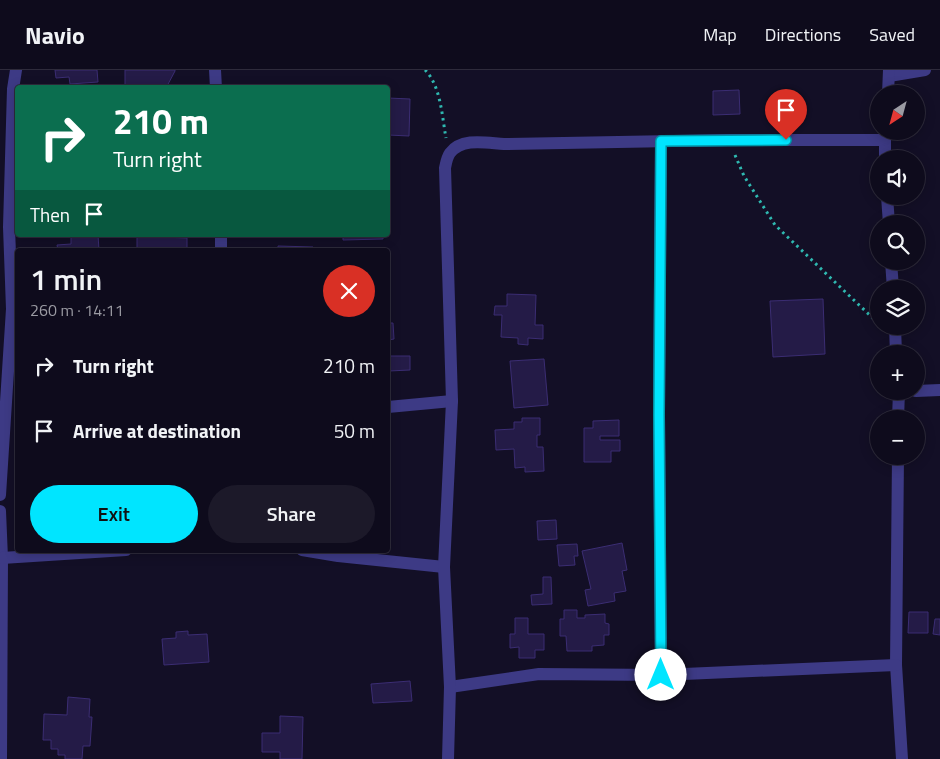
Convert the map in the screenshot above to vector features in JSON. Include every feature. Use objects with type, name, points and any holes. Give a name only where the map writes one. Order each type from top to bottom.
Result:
[{"type":"street","points":[[0,495],[12,309],[9,227],[13,89],[16,70]]},
{"type":"street","points":[[215,70],[216,85]]},
{"type":"street","points":[[889,73],[925,70]]},
{"type":"street","points":[[0,93],[13,89]]},
{"type":"street","points":[[448,759],[450,687],[444,567],[452,401],[444,168],[449,154],[459,144],[478,142],[504,144],[870,136]]},
{"type":"street","points":[[661,141],[659,415],[661,675]]},
{"type":"street","points":[[0,246],[9,227]]},
{"type":"street","points":[[0,300],[12,309]]},
{"type":"street","points":[[925,391],[940,390]]},
{"type":"street","points":[[390,408],[452,401]]},
{"type":"street","points":[[898,465],[896,665],[902,759]]},
{"type":"street","points":[[0,511],[2,558],[0,759]]},
{"type":"street","points":[[2,558],[80,553]]},
{"type":"street","points":[[320,553],[444,567]]},
{"type":"street","points":[[450,687],[538,674],[661,675],[896,665]]},
{"type":"path","points":[[425,70],[430,75],[438,98],[449,154]]},
{"type":"path","points":[[728,140],[744,176],[776,225],[870,315]]},
{"type":"building","points":[[55,70],[97,70],[98,82],[70,84],[69,77],[56,78]]},
{"type":"building","points":[[125,70],[175,70],[168,85],[125,85]]},
{"type":"building","points":[[739,90],[740,114],[713,115],[713,91]]},
{"type":"building","points":[[390,98],[410,99],[409,136],[390,135]]},
{"type":"building","points":[[71,237],[98,237],[99,248],[58,248],[57,245],[71,244]]},
{"type":"building","points":[[137,237],[187,238],[187,248],[137,248]]},
{"type":"building","points":[[343,237],[383,237],[383,239],[343,240]]},
{"type":"building","points":[[278,246],[313,247],[313,248],[278,248]]},
{"type":"building","points":[[507,294],[536,295],[535,325],[543,325],[543,339],[528,338],[528,345],[518,344],[518,338],[501,337],[502,315],[494,315],[495,306],[507,306]]},
{"type":"building","points":[[823,299],[825,354],[773,357],[770,301]]},
{"type":"building","points":[[390,323],[393,323],[394,339],[390,340]]},
{"type":"building","points":[[390,356],[410,356],[410,370],[390,371]]},
{"type":"building","points":[[544,359],[548,405],[514,408],[510,361]]},
{"type":"building","points":[[522,418],[540,418],[540,435],[537,435],[537,447],[543,447],[544,471],[525,472],[525,467],[515,468],[514,449],[496,450],[495,430],[514,429],[514,422],[522,422]]},
{"type":"building","points":[[619,420],[619,436],[600,436],[600,440],[620,440],[620,451],[611,451],[611,462],[584,462],[584,428],[593,428],[593,421]]},
{"type":"building","points":[[556,520],[557,539],[538,540],[537,521]]},
{"type":"building","points":[[622,543],[627,570],[622,571],[626,591],[614,593],[615,601],[588,606],[585,590],[591,589],[582,551]]},
{"type":"building","points":[[577,544],[578,556],[574,556],[575,565],[559,566],[557,545]]},
{"type":"building","points":[[543,577],[551,577],[552,604],[532,605],[531,595],[543,594]]},
{"type":"building","points":[[564,610],[577,610],[577,618],[585,618],[585,615],[605,614],[605,623],[609,624],[609,635],[604,635],[604,645],[592,646],[592,651],[567,651],[566,636],[560,636],[560,619],[564,619]]},
{"type":"building","points":[[909,612],[928,612],[928,633],[908,633]]},
{"type":"building","points":[[515,618],[528,618],[528,634],[544,634],[544,650],[535,650],[535,658],[519,658],[519,647],[510,648],[510,634],[515,634]]},
{"type":"building","points":[[935,619],[940,619],[940,635],[933,634]]},
{"type":"building","points":[[188,631],[188,635],[207,634],[209,662],[164,665],[162,639],[176,638],[176,632]]},
{"type":"building","points":[[410,681],[412,701],[373,703],[371,684]]},
{"type":"building","points":[[68,697],[90,699],[89,717],[92,717],[90,746],[83,746],[82,759],[65,759],[65,755],[58,755],[58,749],[51,749],[51,740],[43,740],[44,714],[67,715]]},
{"type":"building","points":[[280,716],[303,717],[302,759],[280,759],[280,752],[262,752],[262,733],[280,733]]},
{"type":"route","points":[[661,675],[659,415],[661,141],[786,140]]}]
